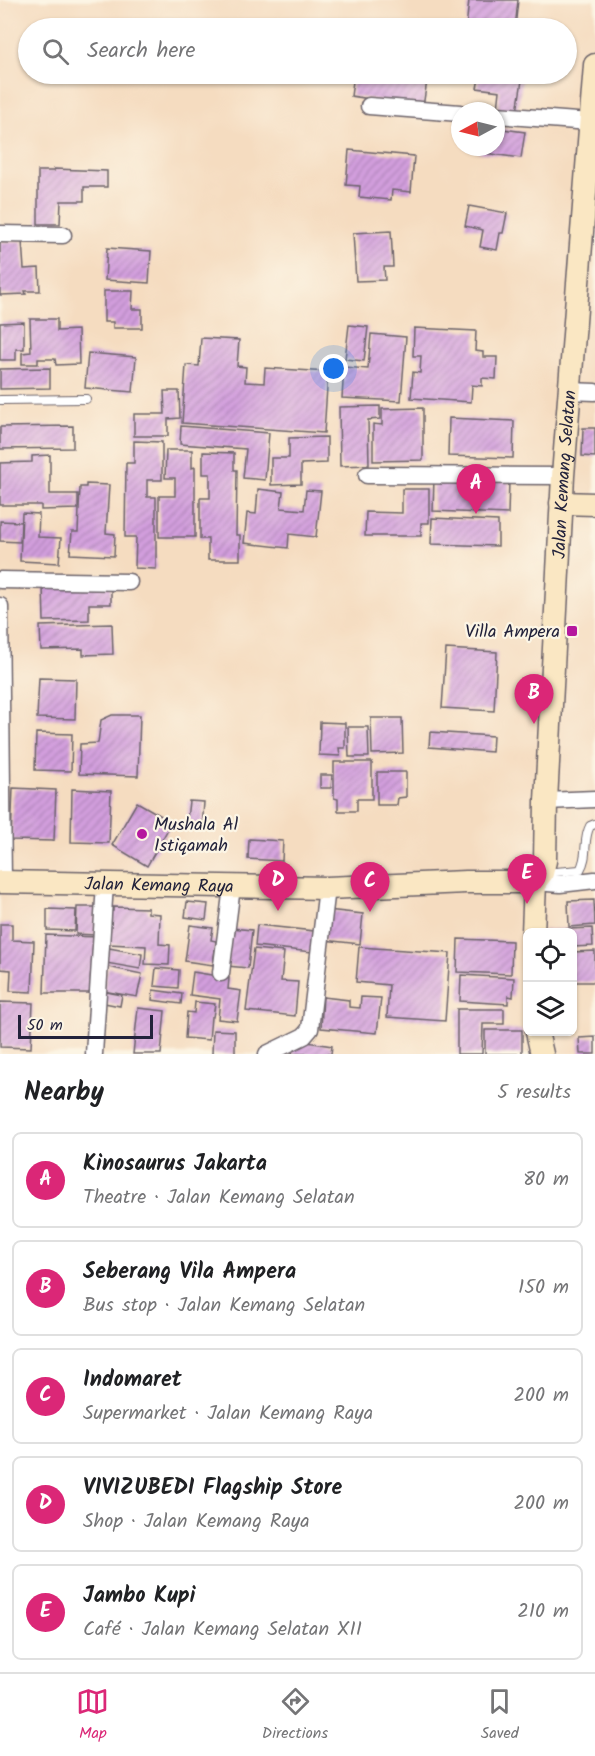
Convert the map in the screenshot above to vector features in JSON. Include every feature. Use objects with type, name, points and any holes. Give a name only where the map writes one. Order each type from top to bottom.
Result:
[{"type":"street","name":"Jalan Kemang Selatan","points":[[533,928],[538,878],[546,847],[546,801],[561,503],[569,392],[588,241],[590,122],[595,65]]},
{"type":"street","points":[[369,106],[451,112]]},
{"type":"street","points":[[505,117],[590,122]]},
{"type":"street","points":[[0,234],[63,235]]},
{"type":"street","points":[[569,392],[595,392]]},
{"type":"street","points":[[367,476],[563,476]]},
{"type":"street","points":[[561,503],[595,504]]},
{"type":"street","points":[[0,580],[129,582]]},
{"type":"street","points":[[0,606],[2,882]]},
{"type":"street","points":[[546,801],[595,799]]},
{"type":"street","points":[[538,878],[560,884],[595,880]]},
{"type":"street","name":"Jalan Kemang Raya","points":[[2,882],[327,888],[538,878]]},
{"type":"street","points":[[94,1054],[105,884]]},
{"type":"street","points":[[221,973],[232,887]]},
{"type":"street","points":[[267,1054],[304,1036],[310,1029],[327,888]]},
{"type":"street","points":[[538,1036],[542,1054]]},
{"type":"lane","points":[[0,400],[86,399]]},
{"type":"lane","points":[[538,878],[580,870],[585,861],[586,834],[590,826],[595,824]]},
{"type":"building","points":[[469,0],[518,0],[516,18],[467,18]]},
{"type":"building","points":[[353,84],[426,84],[423,107],[351,96]]},
{"type":"building","points":[[478,84],[521,84],[517,112],[505,110],[505,102],[499,102],[500,91],[477,88]]},
{"type":"building","points":[[505,129],[525,132],[521,158],[505,156]]},
{"type":"building","points":[[349,150],[414,156],[411,192],[392,190],[391,200],[359,197],[360,186],[346,185]]},
{"type":"building","points":[[54,169],[107,171],[107,187],[84,187],[84,201],[61,201],[60,224],[38,224],[38,171],[54,171]]},
{"type":"building","points":[[469,206],[507,213],[497,250],[480,247],[483,230],[465,226]]},
{"type":"building","points":[[391,231],[393,267],[384,267],[385,280],[356,281],[353,233]]},
{"type":"building","points":[[22,241],[24,269],[39,268],[40,291],[0,295],[0,242]]},
{"type":"building","points":[[107,248],[151,251],[149,283],[105,280]]},
{"type":"building","points":[[104,291],[133,291],[132,309],[142,309],[142,328],[113,328],[113,322],[104,322]]},
{"type":"building","points":[[30,319],[57,319],[57,331],[78,330],[79,364],[56,365],[55,359],[38,359],[38,364],[22,364],[22,353],[31,352]]},
{"type":"building","points":[[24,322],[24,349],[16,349],[16,360],[0,360],[0,323]]},
{"type":"building","points":[[349,325],[368,327],[364,361],[345,359]]},
{"type":"building","points":[[414,328],[476,331],[475,351],[483,352],[483,357],[497,357],[496,379],[482,378],[482,386],[472,385],[471,402],[411,398],[413,372],[420,373],[421,356],[413,356]]},
{"type":"building","points":[[371,334],[406,337],[401,401],[342,398],[344,367],[368,369]]},
{"type":"building","points":[[201,338],[239,340],[237,366],[246,367],[245,382],[264,383],[265,368],[328,372],[324,433],[182,423],[186,365],[199,366]]},
{"type":"building","points":[[88,353],[136,357],[133,392],[85,388]]},
{"type":"building","points":[[50,368],[50,388],[0,389],[0,369]]},
{"type":"building","points":[[164,391],[179,391],[180,418],[168,419],[168,436],[134,436],[134,414],[165,414]]},
{"type":"building","points":[[380,406],[380,419],[368,420],[369,465],[340,466],[339,407]]},
{"type":"building","points":[[423,408],[423,460],[373,461],[373,424],[382,425],[382,409]]},
{"type":"building","points":[[449,418],[514,421],[513,458],[448,456]]},
{"type":"building","points":[[73,426],[73,448],[0,449],[0,427]]},
{"type":"building","points":[[181,426],[269,433],[265,480],[243,478],[246,449],[180,444]]},
{"type":"building","points":[[583,428],[595,428],[595,457],[582,456]]},
{"type":"building","points":[[327,437],[327,463],[301,464],[301,484],[271,485],[271,458],[289,458],[289,438]]},
{"type":"building","points":[[134,441],[162,442],[162,480],[147,480],[147,497],[156,497],[156,569],[135,568],[136,537],[125,537],[126,463],[134,463]]},
{"type":"building","points":[[166,450],[192,450],[192,468],[195,467],[195,537],[159,537],[159,496],[175,496],[175,478],[165,478]]},
{"type":"building","points":[[203,452],[234,453],[234,470],[237,470],[236,535],[240,535],[240,560],[208,560],[208,539],[200,539],[200,498],[210,498],[210,474],[203,474]]},
{"type":"building","points":[[50,455],[50,494],[78,494],[78,509],[41,510],[41,505],[0,505],[0,463],[32,462],[32,456]]},
{"type":"building","points":[[434,478],[509,481],[508,514],[433,511]]},
{"type":"building","points":[[86,484],[109,485],[106,533],[115,534],[114,556],[70,554],[72,532],[78,532],[80,487],[86,487]]},
{"type":"building","points":[[258,489],[283,492],[281,508],[304,510],[306,490],[321,491],[316,537],[289,534],[288,548],[244,543],[247,513],[256,514]]},
{"type":"building","points":[[402,489],[429,489],[429,523],[421,523],[421,536],[365,536],[366,512],[402,513]]},
{"type":"building","points":[[22,513],[39,514],[38,537],[61,538],[59,563],[20,561]]},
{"type":"building","points":[[432,518],[498,521],[498,546],[431,544]]},
{"type":"building","points":[[0,521],[21,522],[20,542],[0,541]]},
{"type":"building","points":[[43,586],[111,586],[111,604],[89,604],[89,620],[44,621]]},
{"type":"building","points":[[112,624],[113,654],[83,655],[83,649],[41,650],[40,626]]},
{"type":"building","points":[[446,649],[497,652],[494,711],[442,708]]},
{"type":"building","points":[[39,678],[76,679],[75,719],[37,718]]},
{"type":"building","points":[[112,715],[140,715],[138,776],[79,774],[80,744],[98,743],[101,720]]},
{"type":"building","points":[[371,718],[402,718],[403,753],[372,754]]},
{"type":"building","points":[[320,722],[345,723],[345,748],[339,748],[340,756],[319,755]]},
{"type":"building","points":[[348,727],[368,727],[369,757],[349,757]]},
{"type":"building","points":[[430,732],[493,736],[492,752],[429,747]]},
{"type":"building","points":[[36,733],[72,734],[71,771],[35,770]]},
{"type":"building","points":[[334,762],[372,762],[372,799],[357,799],[357,811],[338,811],[338,799],[334,798]]},
{"type":"building","points":[[377,772],[406,772],[406,797],[398,798],[397,805],[377,805]]},
{"type":"building","points":[[320,775],[332,775],[331,788],[320,788]]},
{"type":"building","points":[[13,788],[56,790],[54,841],[11,840]]},
{"type":"building","points":[[72,789],[111,791],[109,843],[71,842]]},
{"type":"building","points":[[189,801],[204,802],[202,829],[186,828]]},
{"type":"building","name":"Mushala Al Istiqamah","points":[[137,802],[172,822],[147,866],[112,845]]},
{"type":"building","points":[[249,839],[283,841],[282,861],[248,859]]},
{"type":"building","points":[[594,900],[595,925],[569,927],[568,901]]},
{"type":"building","points":[[187,902],[208,904],[206,920],[185,917]]},
{"type":"building","points":[[77,907],[96,907],[95,935],[76,934]]},
{"type":"building","points":[[113,907],[148,908],[148,913],[160,914],[159,944],[170,945],[169,965],[145,964],[146,946],[109,944],[110,911],[113,911]]},
{"type":"building","points":[[47,909],[76,910],[75,931],[47,930]]},
{"type":"building","points":[[327,910],[363,914],[360,944],[324,940]]},
{"type":"building","points":[[0,924],[12,924],[12,940],[34,941],[32,992],[10,991],[11,970],[0,969]]},
{"type":"building","points":[[190,925],[213,928],[211,940],[216,941],[213,965],[185,961]]},
{"type":"building","points":[[257,925],[314,931],[312,952],[255,946]]},
{"type":"building","points":[[231,928],[252,930],[248,968],[227,966]]},
{"type":"building","points":[[592,928],[593,946],[577,947],[577,929]]},
{"type":"building","points":[[46,935],[97,937],[96,993],[44,993]]},
{"type":"building","points":[[458,939],[512,941],[511,974],[457,972]]},
{"type":"building","points":[[359,947],[450,953],[445,1021],[387,1017],[389,985],[356,982]]},
{"type":"building","points":[[109,948],[142,954],[140,969],[106,963]]},
{"type":"building","points":[[254,949],[284,952],[281,981],[298,982],[295,1016],[246,1011]]},
{"type":"building","points":[[595,951],[595,982],[577,982],[577,952]]},
{"type":"building","points":[[108,967],[142,974],[137,997],[103,991]]},
{"type":"building","points":[[156,968],[179,970],[178,988],[154,986]]},
{"type":"building","points":[[193,972],[229,978],[228,989],[241,991],[237,1021],[218,1019],[220,999],[190,995]]},
{"type":"building","points":[[461,975],[514,978],[513,997],[508,996],[508,1004],[460,1001]]},
{"type":"building","points":[[153,990],[182,994],[181,1004],[152,1000]]},
{"type":"building","points":[[101,991],[122,995],[120,1006],[99,1002]]},
{"type":"building","points":[[323,997],[349,1000],[349,1007],[360,1008],[361,997],[381,998],[377,1033],[321,1028]]},
{"type":"building","points":[[0,1002],[33,1003],[31,1048],[0,1047]]},
{"type":"building","points":[[195,1002],[215,1004],[213,1017],[211,1017],[209,1040],[185,1038],[187,1012],[194,1013]]},
{"type":"building","points":[[138,1008],[165,1011],[161,1054],[133,1054]]},
{"type":"building","points":[[457,1009],[504,1009],[504,1024],[483,1024],[482,1054],[457,1054]]},
{"type":"building","points":[[213,1030],[235,1031],[235,1054],[212,1054]]},
{"type":"building","points":[[485,1030],[522,1030],[522,1054],[485,1054]]},
{"type":"building","points":[[595,1037],[595,1054],[580,1054],[579,1038]]},
{"type":"building","points":[[294,1040],[332,1046],[331,1054],[292,1054]]},
{"type":"place","name":"Kinosaurus Jakarta","points":[[476,514]]},
{"type":"place","name":"Villa Ampera","points":[[572,631]]},
{"type":"place","name":"Seberang Vila Ampera","points":[[534,724]]},
{"type":"place","name":"Mushala Al Istiqamah","points":[[142,834]]},
{"type":"place","name":"Jambo Kupi","points":[[527,904]]},
{"type":"place","name":"VIVIZUBEDI Flagship Store","points":[[278,911]]},
{"type":"place","name":"Indomaret","points":[[370,912]]}]
